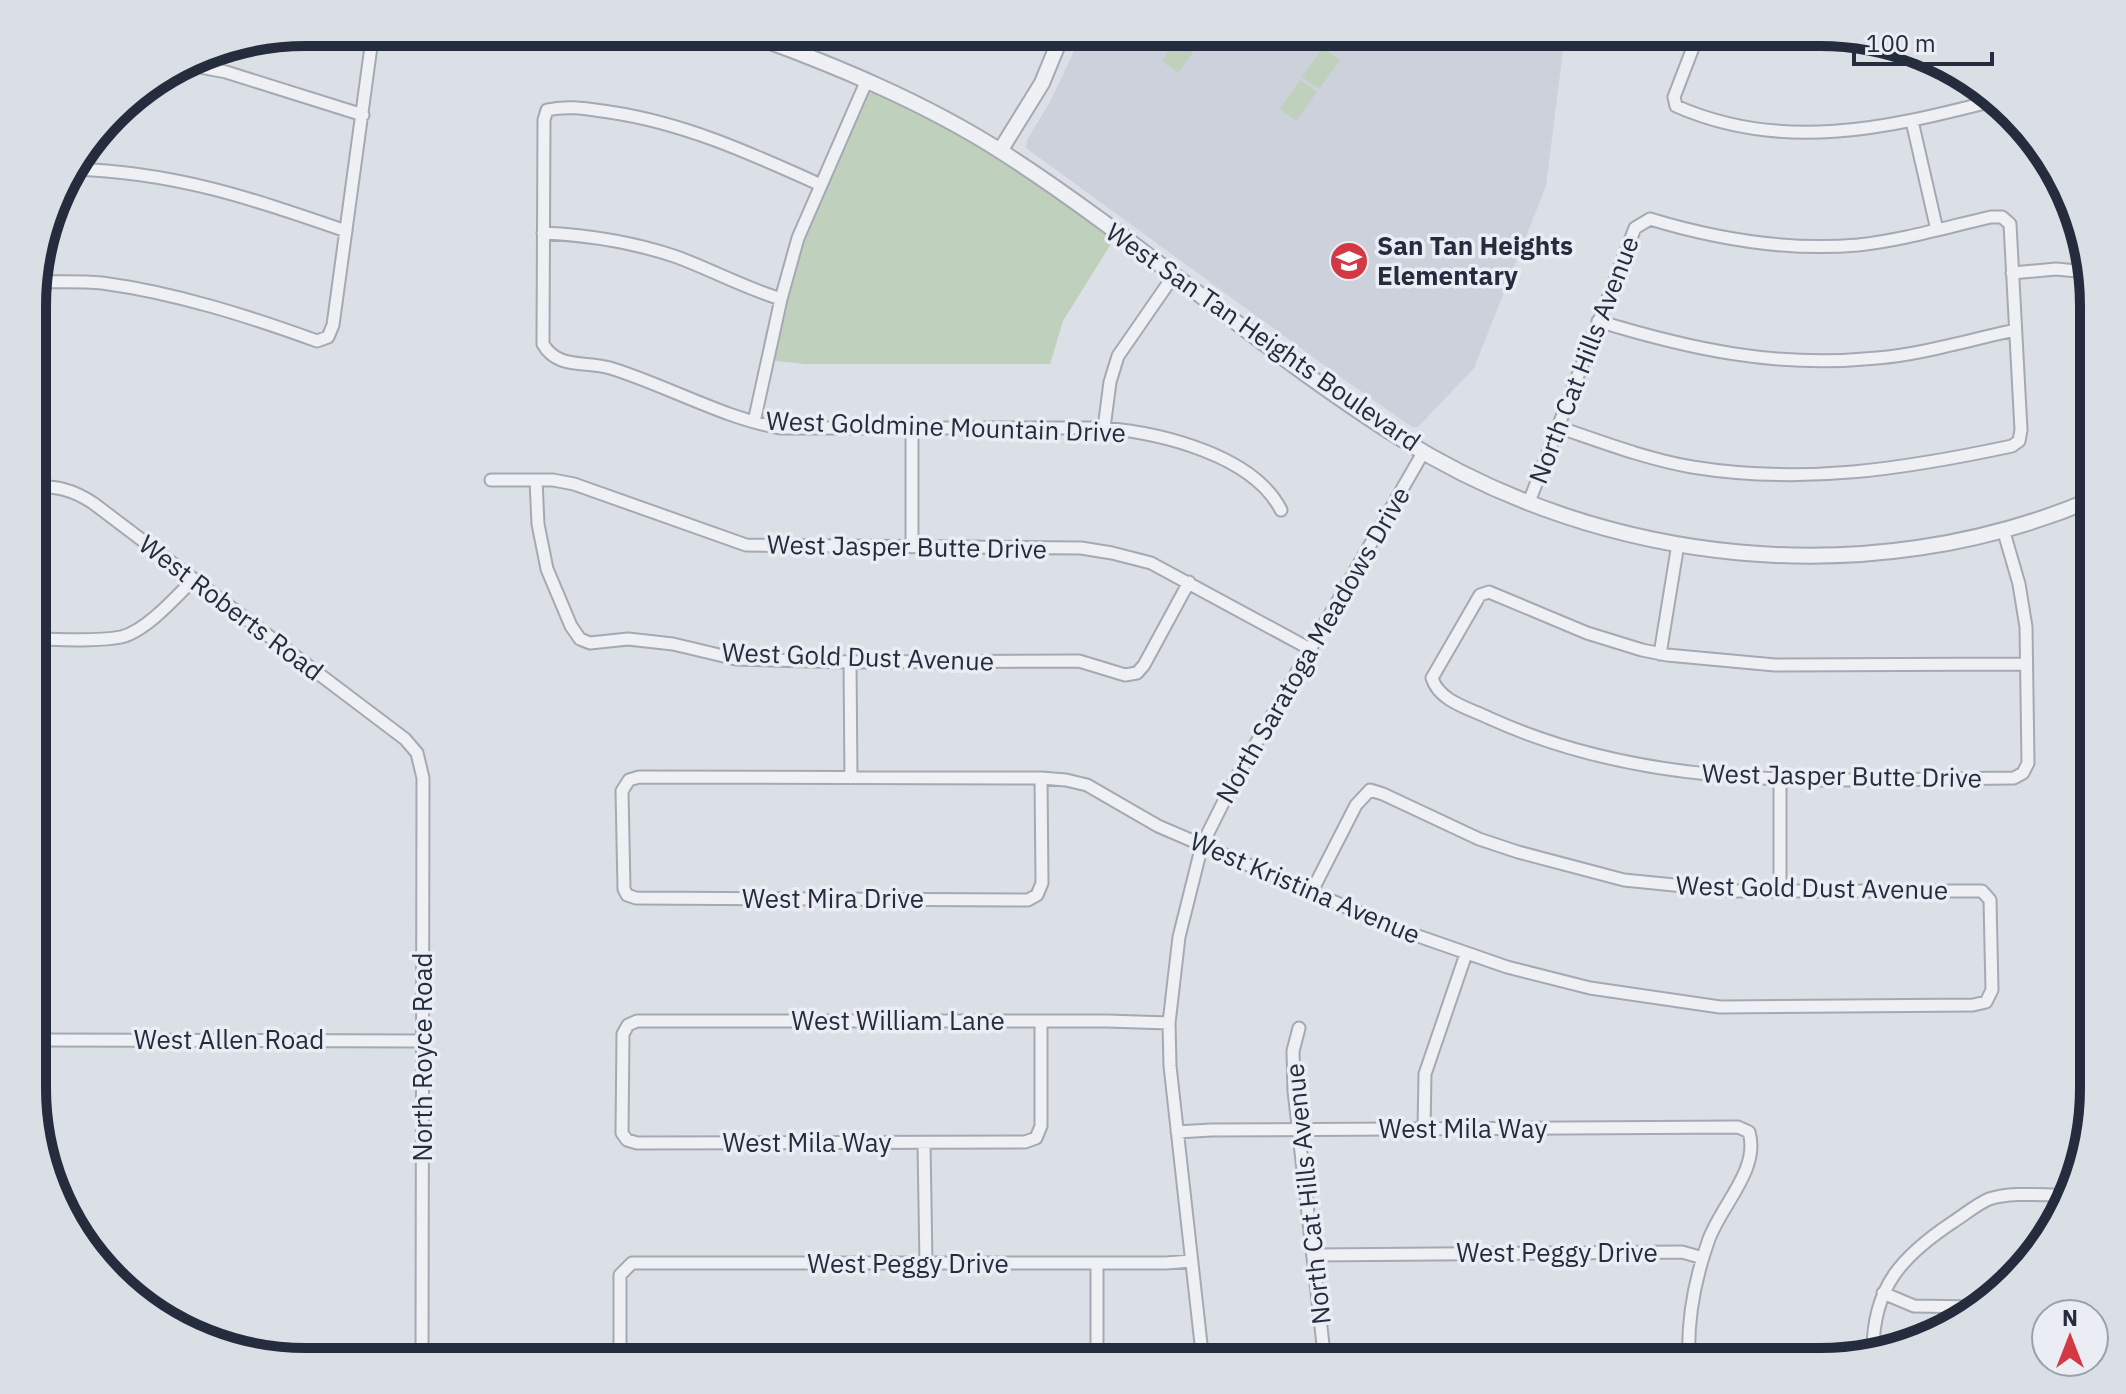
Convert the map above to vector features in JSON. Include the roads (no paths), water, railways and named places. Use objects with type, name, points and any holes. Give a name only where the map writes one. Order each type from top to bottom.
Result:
[{"type":"street","points":[[47,282],[99,283],[152,292],[201,303],[317,341],[328,337],[333,325],[371,46]]},
{"type":"street","name":"West San Tan Heights Boulevard","points":[[779,46],[867,80],[1000,151],[1359,411],[1424,451],[1487,484],[1574,519],[1632,536],[1678,544],[1764,555],[1821,558],[1886,553],[1952,543],[2079,505]]},
{"type":"street","points":[[1000,151],[1042,83],[1057,46]]},
{"type":"street","points":[[1693,46],[1676,88],[1676,106],[1696,115],[1748,127],[1794,133],[1845,133],[1982,104]]},
{"type":"street","points":[[204,68],[363,115]]},
{"type":"street","points":[[754,422],[798,238],[867,80]]},
{"type":"street","points":[[781,299],[677,258],[629,243],[574,234],[543,233],[544,120],[547,110],[562,107],[586,109],[671,125],[724,142],[821,185]]},
{"type":"street","points":[[1558,427],[1631,452],[1691,466],[1787,474],[1842,475],[1891,470],[2012,446],[2019,441],[2021,430],[2010,224],[2002,217],[1991,217],[1937,230],[1912,121]]},
{"type":"street","points":[[85,170],[125,171],[182,180],[242,195],[346,231]]},
{"type":"street","name":"North Cat Hills Avenue","points":[[1529,502],[1635,228],[1643,221],[1650,219],[1719,236],[1815,245],[1857,245],[1937,230]]},
{"type":"street","name":"West Goldmine Mountain Drive","points":[[543,233],[543,344],[549,355],[559,360],[605,367],[638,377],[754,422],[781,428],[1104,428],[1155,435],[1225,460],[1262,483],[1275,497],[1281,510]]},
{"type":"street","points":[[2012,273],[2056,269],[2077,271]]},
{"type":"street","points":[[1104,428],[1110,382],[1118,356],[1174,275]]},
{"type":"street","points":[[1598,321],[1673,344],[1712,352],[1797,360],[1877,358],[1922,352],[2015,330]]},
{"type":"street","points":[[912,429],[912,547]]},
{"type":"street","name":"North Saratoga Meadows Drive","points":[[1201,1347],[1177,1132],[1169,1023],[1179,937],[1202,845],[1231,787],[1424,451]]},
{"type":"street","name":"West Jasper Butte Drive","points":[[491,480],[553,480],[589,489],[746,545],[1081,548],[1112,553],[1151,563],[1310,649]]},
{"type":"street","name":"West Gold Dust Avenue","points":[[536,480],[540,534],[547,569],[571,626],[580,639],[590,643],[628,639],[673,644],[736,659],[1079,661],[1125,675],[1137,673],[1144,665],[1189,582]]},
{"type":"street","name":"West Roberts Road","points":[[46,486],[57,486],[76,492],[405,739],[417,753]]},
{"type":"street","points":[[1678,544],[1660,654],[1775,665],[2025,664],[2023,606],[2003,529]]},
{"type":"street","points":[[46,639],[123,637],[168,605],[194,579]]},
{"type":"street","name":"West Jasper Butte Drive","points":[[1660,654],[1587,633],[1489,592],[1480,595],[1432,678],[1436,689],[1445,697],[1502,724],[1566,748],[1698,775],[1780,779],[2014,778],[2023,773],[2028,763],[2025,664]]},
{"type":"street","points":[[850,662],[851,778]]},
{"type":"street","name":"North Royce Road","points":[[417,753],[423,778],[422,1348]]},
{"type":"street","name":"West Kristina Avenue","points":[[627,895],[624,889],[622,791],[629,780],[639,777],[1041,778],[1087,785],[1158,826],[1395,928],[1507,967],[1590,988],[1720,1007],[1973,1005],[1986,1002]]},
{"type":"street","name":"West Mira Drive","points":[[627,895],[636,898],[1028,900],[1037,895],[1042,883],[1041,778]]},
{"type":"street","points":[[1780,779],[1780,892]]},
{"type":"street","name":"West Gold Dust Avenue","points":[[1312,891],[1356,805],[1370,790],[1479,839],[1624,880],[1694,889],[1780,892],[1982,891],[1990,900],[1992,990],[1986,1002]]},
{"type":"street","points":[[1424,1129],[1425,1074],[1466,954]]},
{"type":"street","name":"West William Lane","points":[[627,1140],[622,1133],[623,1034],[628,1025],[637,1021],[1169,1023]]},
{"type":"street","name":"West Mila Way","points":[[627,1140],[637,1143],[1025,1142],[1036,1138],[1041,1126],[1041,1021]]},
{"type":"street","name":"North Cat Hills Avenue","points":[[1299,1028],[1293,1051],[1297,1129],[1315,1255],[1324,1347]]},
{"type":"street","name":"West Allen Road","points":[[46,1040],[423,1041]]},
{"type":"street","name":"West Mila Way","points":[[1177,1132],[1738,1127],[1749,1132],[1752,1141],[1748,1165],[1723,1208],[1703,1258]]},
{"type":"street","points":[[924,1143],[926,1265]]},
{"type":"street","points":[[1873,1342],[1873,1325],[1883,1293],[1918,1245],[1988,1200],[2010,1196],[2056,1195]]},
{"type":"street","name":"West Peggy Drive","points":[[1315,1255],[1682,1252],[1703,1258]]},
{"type":"street","points":[[1690,1347],[1692,1305],[1703,1258]]},
{"type":"street","name":"West Peggy Drive","points":[[620,1348],[620,1275],[632,1263],[926,1265],[1191,1261]]},
{"type":"street","points":[[1097,1263],[1097,1347]]},
{"type":"street","points":[[1883,1293],[1914,1306],[1959,1307]]},
{"type":"place","name":"San Tan Heights Elementary","points":[[1349,261]]}]
